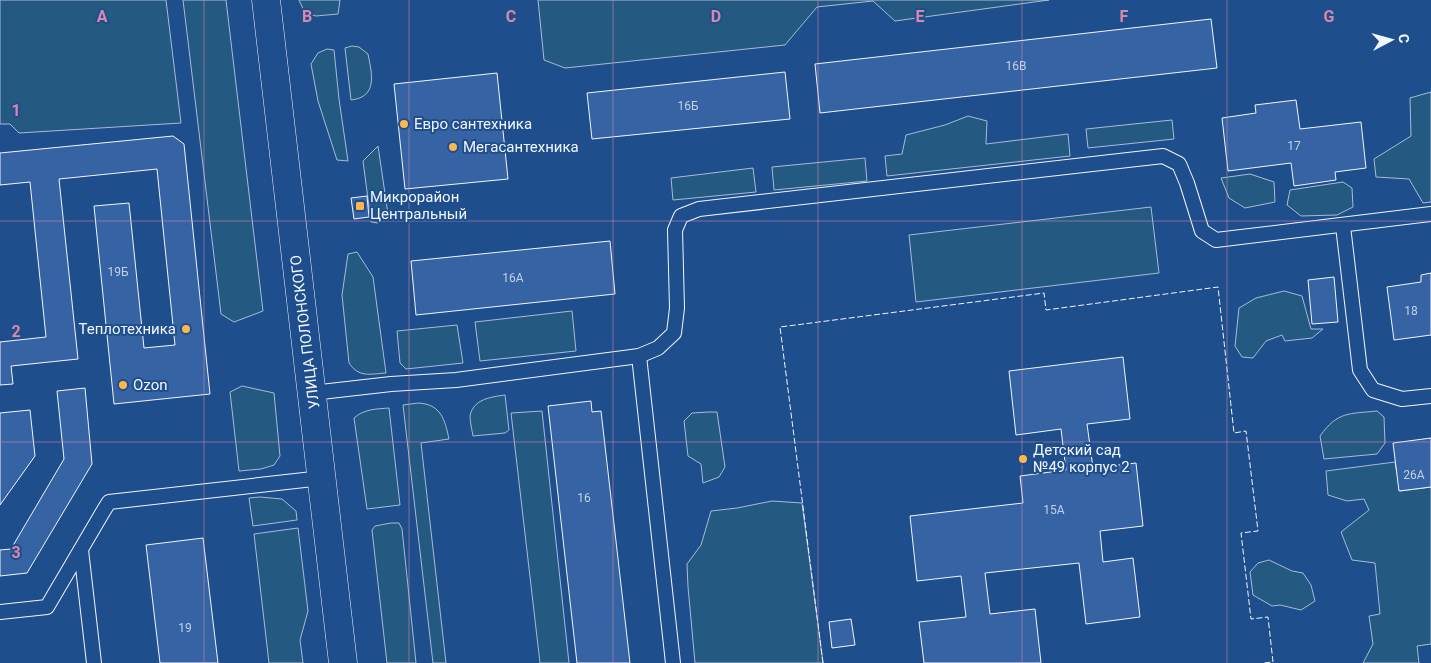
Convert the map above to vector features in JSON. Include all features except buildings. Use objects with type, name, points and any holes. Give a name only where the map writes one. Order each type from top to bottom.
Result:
[{"type":"main road","name":"УЛИЦА ПОЛОНСКОГО","points":[[266,0],[343,663]]},
{"type":"lane","points":[[312,393],[391,384],[456,380],[639,356],[658,348],[674,333],[677,308],[675,230],[682,216],[698,209],[1163,156],[1179,164],[1202,231],[1216,240],[1431,214]]},
{"type":"lane","points":[[1343,226],[1360,370],[1373,390],[1402,399],[1431,396]]},
{"type":"lane","points":[[639,356],[673,663]]},
{"type":"lane","points":[[0,612],[47,607],[109,502],[322,478]]},
{"type":"lane","points":[[81,550],[94,663]]},
{"type":"shaded area","points":[[0,0],[166,0],[181,123],[19,133],[10,124],[0,124]]},
{"type":"shaded area","points":[[183,0],[226,0],[263,311],[234,322],[221,314]]},
{"type":"shaded area","points":[[299,0],[340,0],[338,14],[316,16],[305,13]]},
{"type":"shaded area","points":[[538,0],[1049,0],[895,21],[873,1],[817,7],[785,45],[565,68],[544,60]]},
{"type":"shaded area","points":[[359,47],[368,54],[371,83],[366,94],[351,100],[345,48]]},
{"type":"shaded area","points":[[327,49],[334,50],[348,161],[337,160],[318,101],[311,64],[318,53]]},
{"type":"shaded area","points":[[1431,92],[1431,202],[1423,203],[1409,179],[1376,177],[1374,159],[1411,136],[1410,98]]},
{"type":"shaded area","points":[[968,116],[987,121],[986,144],[1068,134],[1070,156],[887,176],[885,156],[902,154],[906,135],[945,125]]},
{"type":"shaded area","points":[[1172,120],[1174,139],[1088,148],[1086,129]]},
{"type":"shaded area","points":[[378,146],[388,214],[378,223],[371,222],[363,161]]},
{"type":"shaded area","points":[[865,158],[867,181],[774,190],[772,167]]},
{"type":"shaded area","points":[[753,168],[756,192],[673,200],[671,178]]},
{"type":"shaded area","points":[[1250,174],[1274,182],[1275,202],[1245,208],[1229,198],[1221,178]]},
{"type":"shaded area","points":[[1343,182],[1352,188],[1353,207],[1337,215],[1301,216],[1287,205],[1290,190]]},
{"type":"shaded area","points":[[1151,207],[1159,273],[916,302],[909,235]]},
{"type":"shaded area","points":[[357,252],[373,277],[386,373],[361,373],[349,363],[342,295],[348,254]]},
{"type":"shaded area","points":[[1284,291],[1302,296],[1311,329],[1323,329],[1312,338],[1285,341],[1282,335],[1266,341],[1253,358],[1242,357],[1235,346],[1239,308],[1256,298]]},
{"type":"shaded area","points":[[572,311],[576,351],[480,361],[475,322]]},
{"type":"shaded area","points":[[457,325],[463,363],[406,369],[400,363],[397,331]]},
{"type":"shaded area","points":[[242,386],[274,393],[280,456],[274,465],[261,469],[239,471],[230,392]]},
{"type":"shaded area","points":[[505,395],[509,430],[505,433],[473,436],[470,416],[475,406],[483,400]]},
{"type":"shaded area","points":[[418,403],[432,406],[441,414],[449,439],[421,443],[446,663],[433,663],[403,405]]},
{"type":"shaded area","points":[[389,408],[400,505],[367,509],[354,418],[366,411]]},
{"type":"shaded area","points":[[542,411],[569,663],[540,663],[511,413]]},
{"type":"shaded area","points":[[1377,411],[1384,417],[1385,443],[1377,454],[1324,459],[1320,436],[1326,428],[1345,415]]},
{"type":"shaded area","points":[[717,412],[725,467],[719,477],[703,483],[701,464],[688,456],[684,421],[692,413]]},
{"type":"shaded area","points":[[1395,462],[1400,491],[1431,487],[1431,644],[1417,646],[1419,663],[1363,663],[1373,644],[1369,616],[1380,614],[1375,563],[1352,560],[1341,532],[1369,510],[1364,499],[1347,501],[1328,495],[1326,471]]},
{"type":"shaded area","points":[[249,498],[282,499],[296,511],[297,520],[253,526]]},
{"type":"shaded area","points":[[772,501],[802,503],[823,663],[695,663],[687,564],[701,545],[711,511]]},
{"type":"shaded area","points":[[399,523],[402,529],[416,663],[387,663],[372,530],[375,526]]},
{"type":"shaded area","points":[[298,528],[308,611],[300,640],[303,663],[269,663],[254,534]]},
{"type":"shaded area","points":[[1269,560],[1292,571],[1303,573],[1311,585],[1315,601],[1301,610],[1280,605],[1272,606],[1253,595],[1250,572],[1258,563]]},
{"type":"fence","points":[[823,663],[780,327],[1044,293],[1046,310],[1218,287],[1234,433],[1246,431],[1258,531],[1241,533],[1251,619],[1268,617],[1273,662],[1263,663]]},
{"type":"place","name":"Евро сантехника","points":[[404,124]]},
{"type":"place","name":"Мегасантехника","points":[[453,147]]},
{"type":"place","name":"Микрорайон Центральный","points":[[360,206]]},
{"type":"place","name":"Теплотехника","points":[[186,329]]},
{"type":"place","name":"Ozon","points":[[123,385]]},
{"type":"place","name":"Детский сад №49 корпус 2","points":[[1023,459]]}]
